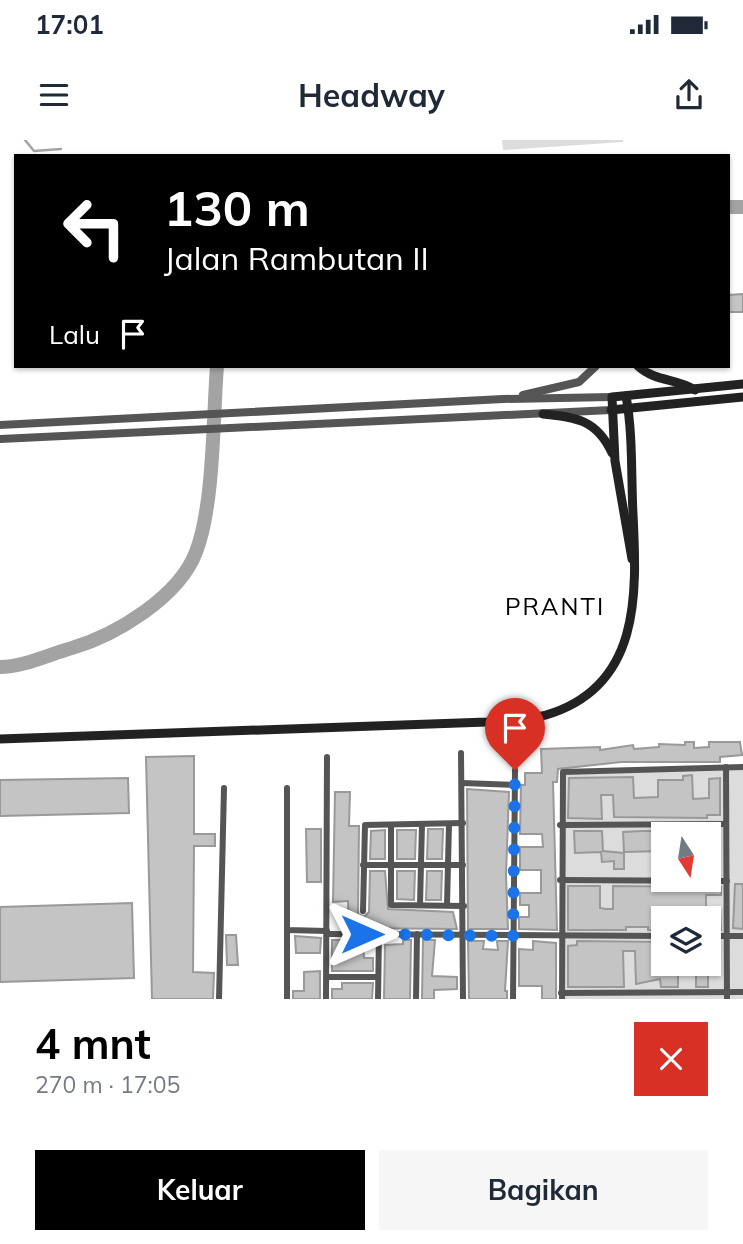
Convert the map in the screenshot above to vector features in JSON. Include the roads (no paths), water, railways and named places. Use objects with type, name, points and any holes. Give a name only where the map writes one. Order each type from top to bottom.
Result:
[{"type":"main road","points":[[641,368],[655,377],[683,383],[695,390]]},
{"type":"main road","points":[[634,568],[627,546],[615,461],[612,397],[743,384]]},
{"type":"main road","points":[[0,738],[487,722],[544,716],[582,698],[597,687],[613,667],[624,646],[631,620],[634,568],[626,396]]},
{"type":"main road","points":[[611,410],[743,397]]},
{"type":"main road","points":[[543,414],[576,418],[594,426],[615,461]]},
{"type":"street","points":[[503,399],[569,386],[586,377],[594,368]]},
{"type":"street","points":[[0,425],[503,399],[612,397]]},
{"type":"street","points":[[0,439],[611,410]]},
{"type":"street","points":[[461,753],[463,999]]},
{"type":"street","points":[[326,999],[327,757]]},
{"type":"street","points":[[743,767],[566,770],[562,774],[560,824],[561,996],[727,996],[743,992]]},
{"type":"street","points":[[726,768],[727,996]]},
{"type":"street","points":[[513,999],[515,770]]},
{"type":"street","points":[[462,783],[514,785]]},
{"type":"street","points":[[219,999],[223,788]]},
{"type":"street","points":[[287,788],[287,999]]},
{"type":"street","points":[[363,911],[364,826],[463,823]]},
{"type":"street","points":[[420,905],[422,824]]},
{"type":"street","points":[[446,905],[449,824]]},
{"type":"street","points":[[560,824],[726,824]]},
{"type":"street","points":[[391,825],[391,905],[464,906]]},
{"type":"street","points":[[363,865],[463,864]]},
{"type":"street","points":[[560,880],[727,881]]},
{"type":"street","points":[[287,930],[379,934],[651,936]]},
{"type":"street","points":[[378,999],[379,934]]},
{"type":"street","points":[[416,999],[417,934]]},
{"type":"street","points":[[721,936],[743,936]]},
{"type":"street","points":[[327,977],[378,977]]},
{"type":"waterway","points":[[25,140],[34,151],[61,149]]},
{"type":"waterway","points":[[730,207],[743,207]]},
{"type":"waterway","points":[[0,667],[36,660],[108,634],[161,599],[188,569],[202,533],[210,486],[217,368]]},
{"type":"district","name":"PRANTI","points":[[555,606]]}]
